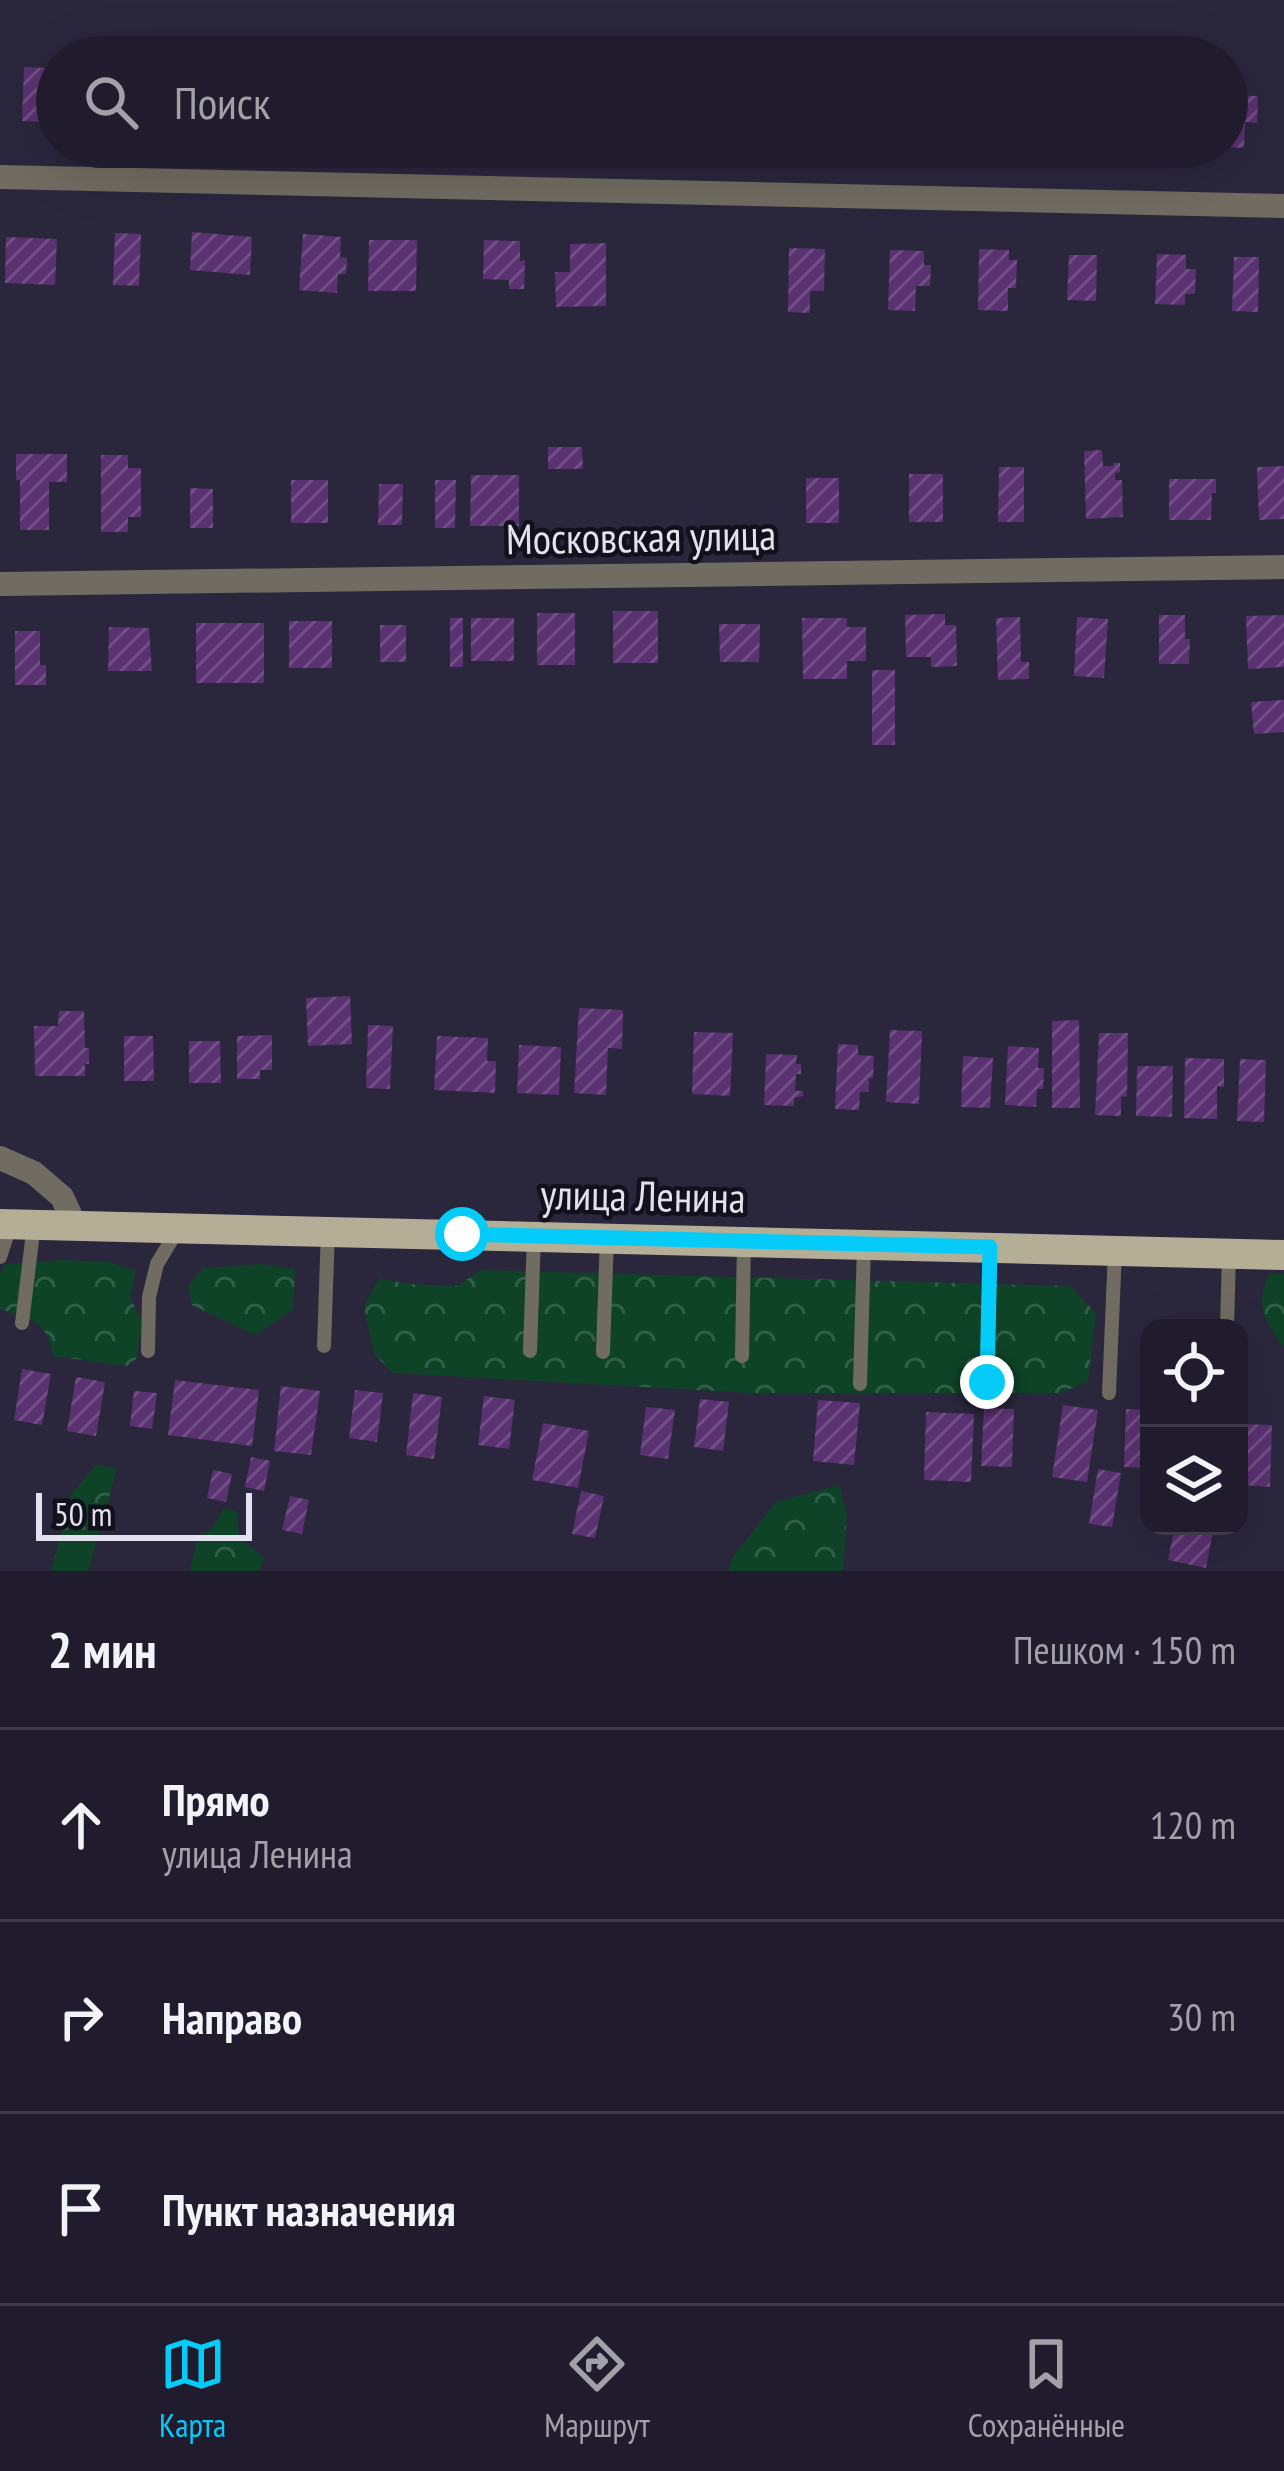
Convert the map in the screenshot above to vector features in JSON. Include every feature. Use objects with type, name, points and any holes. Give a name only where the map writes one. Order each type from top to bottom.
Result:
[{"type":"main road","name":"улица Ленина","points":[[15,1224],[1284,1255]]},
{"type":"street","points":[[0,177],[1284,206]]},
{"type":"street","name":"Московская улица","points":[[0,584],[1284,567]]},
{"type":"street","points":[[0,1158],[34,1173],[62,1197],[75,1225]]},
{"type":"lane","points":[[0,1257],[15,1224]]},
{"type":"lane","points":[[15,1224],[22,1323]]},
{"type":"lane","points":[[148,1351],[149,1297],[157,1264],[180,1226]]},
{"type":"lane","points":[[324,1346],[328,1230]]},
{"type":"lane","points":[[530,1351],[534,1235]]},
{"type":"lane","points":[[603,1352],[607,1238]]},
{"type":"lane","points":[[742,1356],[744,1241]]},
{"type":"lane","points":[[860,1384],[864,1244]]},
{"type":"lane","points":[[987,1382],[990,1247]]},
{"type":"lane","points":[[1108,1393],[1115,1250]]},
{"type":"lane","points":[[1227,1319],[1229,1253]]},
{"type":"green space","points":[[110,1262],[136,1271],[130,1297],[143,1323],[136,1359],[127,1366],[53,1356],[42,1328],[0,1309],[0,1275],[5,1264]]},
{"type":"green space","points":[[262,1264],[295,1269],[293,1310],[255,1335],[192,1305],[188,1286],[203,1268]]},
{"type":"green space","points":[[480,1270],[1070,1286],[1096,1313],[1088,1381],[1061,1393],[751,1393],[393,1373],[374,1354],[364,1307],[379,1278],[458,1286]]},
{"type":"green space","points":[[1269,1274],[1284,1274],[1284,1348],[1264,1313]]},
{"type":"green space","points":[[96,1465],[117,1469],[88,1571],[51,1571],[72,1493]]},
{"type":"green space","points":[[839,1485],[847,1513],[843,1571],[729,1571],[732,1558],[776,1502]]},
{"type":"green space","points":[[224,1508],[237,1512],[239,1538],[264,1557],[260,1571],[190,1571],[198,1537],[212,1529]]},
{"type":"building","points":[[24,67],[36,67],[36,122],[22,121]]},
{"type":"building","points":[[1248,96],[1258,96],[1257,123],[1248,122]]},
{"type":"building","points":[[192,232],[252,237],[250,275],[190,270]]},
{"type":"building","points":[[115,233],[141,234],[139,286],[113,285]]},
{"type":"building","points":[[303,234],[341,237],[340,257],[347,258],[346,274],[338,274],[337,293],[299,290]]},
{"type":"building","points":[[6,237],[57,239],[55,285],[5,283]]},
{"type":"building","points":[[369,240],[417,240],[416,291],[368,291]]},
{"type":"building","points":[[484,240],[520,241],[524,289],[509,289],[509,280],[483,279]]},
{"type":"building","points":[[606,243],[606,306],[556,307],[555,272],[570,272],[570,244]]},
{"type":"building","points":[[789,248],[825,249],[824,291],[810,291],[810,313],[788,312]]},
{"type":"building","points":[[979,249],[1009,250],[1009,260],[1017,260],[1016,288],[1008,288],[1008,311],[978,310]]},
{"type":"building","points":[[890,250],[924,251],[924,265],[931,265],[930,286],[916,286],[915,311],[888,310]]},
{"type":"building","points":[[1157,254],[1186,255],[1186,269],[1196,269],[1195,294],[1185,294],[1185,305],[1155,304]]},
{"type":"building","points":[[1069,255],[1097,255],[1096,301],[1067,300]]},
{"type":"building","points":[[1234,257],[1259,257],[1258,312],[1232,311]]},
{"type":"building","points":[[548,447],[582,447],[583,469],[548,469]]},
{"type":"building","points":[[1102,450],[1103,466],[1120,463],[1115,480],[1122,480],[1123,517],[1086,519],[1084,451]]},
{"type":"building","points":[[16,454],[67,454],[67,482],[49,482],[49,530],[20,530]]},
{"type":"building","points":[[101,455],[128,455],[128,468],[141,468],[141,517],[128,517],[128,532],[101,532]]},
{"type":"building","points":[[1284,466],[1284,519],[1259,520],[1257,467]]},
{"type":"building","points":[[999,467],[1024,467],[1024,522],[998,522]]},
{"type":"building","points":[[909,474],[943,474],[943,522],[909,522]]},
{"type":"building","points":[[471,475],[519,475],[519,526],[470,526]]},
{"type":"building","points":[[806,478],[839,478],[839,523],[806,523]]},
{"type":"building","points":[[1169,479],[1216,479],[1211,520],[1169,520]]},
{"type":"building","points":[[291,480],[328,480],[328,523],[291,523]]},
{"type":"building","points":[[435,480],[456,480],[455,528],[435,528]]},
{"type":"building","points":[[379,484],[403,484],[402,525],[378,525]]},
{"type":"building","points":[[190,488],[213,489],[213,528],[190,528]]},
{"type":"building","points":[[613,611],[658,611],[658,663],[613,663]]},
{"type":"building","points":[[537,613],[575,613],[575,665],[537,665]]},
{"type":"building","points":[[945,614],[945,625],[956,625],[957,666],[931,667],[931,657],[906,657],[905,615]]},
{"type":"building","points":[[1159,615],[1185,615],[1189,664],[1159,664]]},
{"type":"building","points":[[1284,615],[1284,667],[1248,669],[1246,616]]},
{"type":"building","points":[[1020,617],[1021,662],[1029,662],[1029,679],[998,680],[996,618]]},
{"type":"building","points":[[1077,617],[1108,619],[1104,678],[1074,676]]},
{"type":"building","points":[[450,618],[463,618],[463,667],[450,667]]},
{"type":"building","points":[[471,618],[514,618],[514,661],[471,661]]},
{"type":"building","points":[[802,618],[847,618],[847,627],[866,627],[866,661],[847,661],[847,679],[803,679]]},
{"type":"building","points":[[289,621],[332,621],[332,668],[289,668]]},
{"type":"building","points":[[196,623],[264,623],[264,683],[196,683]]},
{"type":"building","points":[[719,624],[760,624],[759,662],[720,662]]},
{"type":"building","points":[[380,625],[406,625],[406,662],[380,662]]},
{"type":"building","points":[[109,627],[149,628],[152,671],[108,671]]},
{"type":"building","points":[[15,631],[40,631],[40,665],[46,665],[46,685],[15,685]]},
{"type":"building","points":[[872,670],[895,670],[895,745],[872,745]]},
{"type":"building","points":[[1284,700],[1284,732],[1254,734],[1251,702]]},
{"type":"building","points":[[350,996],[352,1044],[308,1046],[306,998]]},
{"type":"building","points":[[579,1008],[623,1010],[622,1049],[608,1048],[606,1095],[574,1093]]},
{"type":"building","points":[[59,1011],[84,1011],[85,1048],[89,1048],[85,1076],[35,1076],[34,1026],[58,1026]]},
{"type":"building","points":[[1079,1020],[1080,1108],[1052,1108],[1052,1021]]},
{"type":"building","points":[[368,1025],[393,1026],[390,1089],[366,1088]]},
{"type":"building","points":[[890,1030],[922,1031],[919,1104],[886,1102]]},
{"type":"building","points":[[694,1032],[733,1033],[730,1096],[692,1094]]},
{"type":"building","points":[[1099,1033],[1128,1033],[1127,1097],[1121,1096],[1121,1116],[1095,1115]]},
{"type":"building","points":[[272,1035],[272,1070],[260,1070],[260,1079],[237,1079],[237,1036]]},
{"type":"building","points":[[124,1036],[153,1036],[154,1081],[124,1081]]},
{"type":"building","points":[[437,1036],[488,1038],[487,1061],[496,1061],[495,1093],[434,1090]]},
{"type":"building","points":[[189,1041],[220,1041],[221,1083],[189,1083]]},
{"type":"building","points":[[838,1044],[858,1045],[858,1055],[874,1056],[873,1079],[869,1078],[869,1092],[860,1092],[859,1110],[835,1109]]},
{"type":"building","points":[[519,1045],[561,1047],[559,1095],[517,1093]]},
{"type":"building","points":[[1008,1046],[1039,1048],[1043,1089],[1037,1089],[1036,1107],[1005,1105]]},
{"type":"building","points":[[766,1054],[797,1055],[801,1074],[796,1074],[795,1091],[803,1091],[803,1096],[794,1098],[794,1106],[764,1105]]},
{"type":"building","points":[[963,1056],[993,1058],[990,1108],[961,1107]]},
{"type":"building","points":[[1185,1058],[1224,1059],[1224,1087],[1217,1086],[1217,1119],[1184,1118]]},
{"type":"building","points":[[1240,1059],[1266,1060],[1264,1122],[1237,1121]]},
{"type":"building","points":[[1137,1066],[1173,1066],[1172,1117],[1136,1116]]},
{"type":"building","points":[[22,1369],[51,1374],[42,1425],[14,1420]]},
{"type":"building","points":[[76,1377],[105,1382],[96,1436],[67,1431]]},
{"type":"building","points":[[175,1380],[259,1390],[252,1446],[168,1435]]},
{"type":"building","points":[[281,1386],[320,1391],[311,1455],[274,1451]]},
{"type":"building","points":[[355,1390],[383,1393],[377,1442],[349,1438]]},
{"type":"building","points":[[134,1391],[157,1393],[152,1429],[130,1426]]},
{"type":"building","points":[[413,1393],[442,1397],[434,1459],[406,1455]]},
{"type":"building","points":[[484,1396],[515,1400],[509,1449],[478,1445]]},
{"type":"building","points":[[700,1399],[729,1402],[723,1451],[694,1447]]},
{"type":"building","points":[[818,1400],[860,1403],[854,1465],[813,1461]]},
{"type":"building","points":[[1063,1405],[1098,1410],[1087,1482],[1052,1477]]},
{"type":"building","points":[[646,1407],[675,1410],[668,1459],[640,1455]]},
{"type":"building","points":[[984,1408],[1014,1409],[1012,1467],[981,1466]]},
{"type":"building","points":[[1126,1409],[1140,1410],[1140,1468],[1124,1467]]},
{"type":"building","points":[[926,1412],[974,1414],[971,1482],[924,1480]]},
{"type":"building","points":[[543,1423],[589,1431],[578,1488],[532,1480]]},
{"type":"building","points":[[1248,1424],[1272,1425],[1270,1487],[1248,1485]]},
{"type":"building","points":[[251,1457],[270,1461],[264,1491],[245,1487]]},
{"type":"building","points":[[1098,1469],[1121,1473],[1112,1527],[1089,1524]]},
{"type":"building","points":[[213,1470],[232,1474],[226,1502],[207,1498]]},
{"type":"building","points":[[581,1491],[604,1496],[595,1538],[572,1534]]},
{"type":"building","points":[[290,1496],[309,1500],[302,1534],[282,1530]]},
{"type":"building","points":[[1173,1535],[1212,1535],[1206,1568],[1168,1560]]},
{"type":"route","points":[[462,1234],[990,1247],[987,1382]]}]
